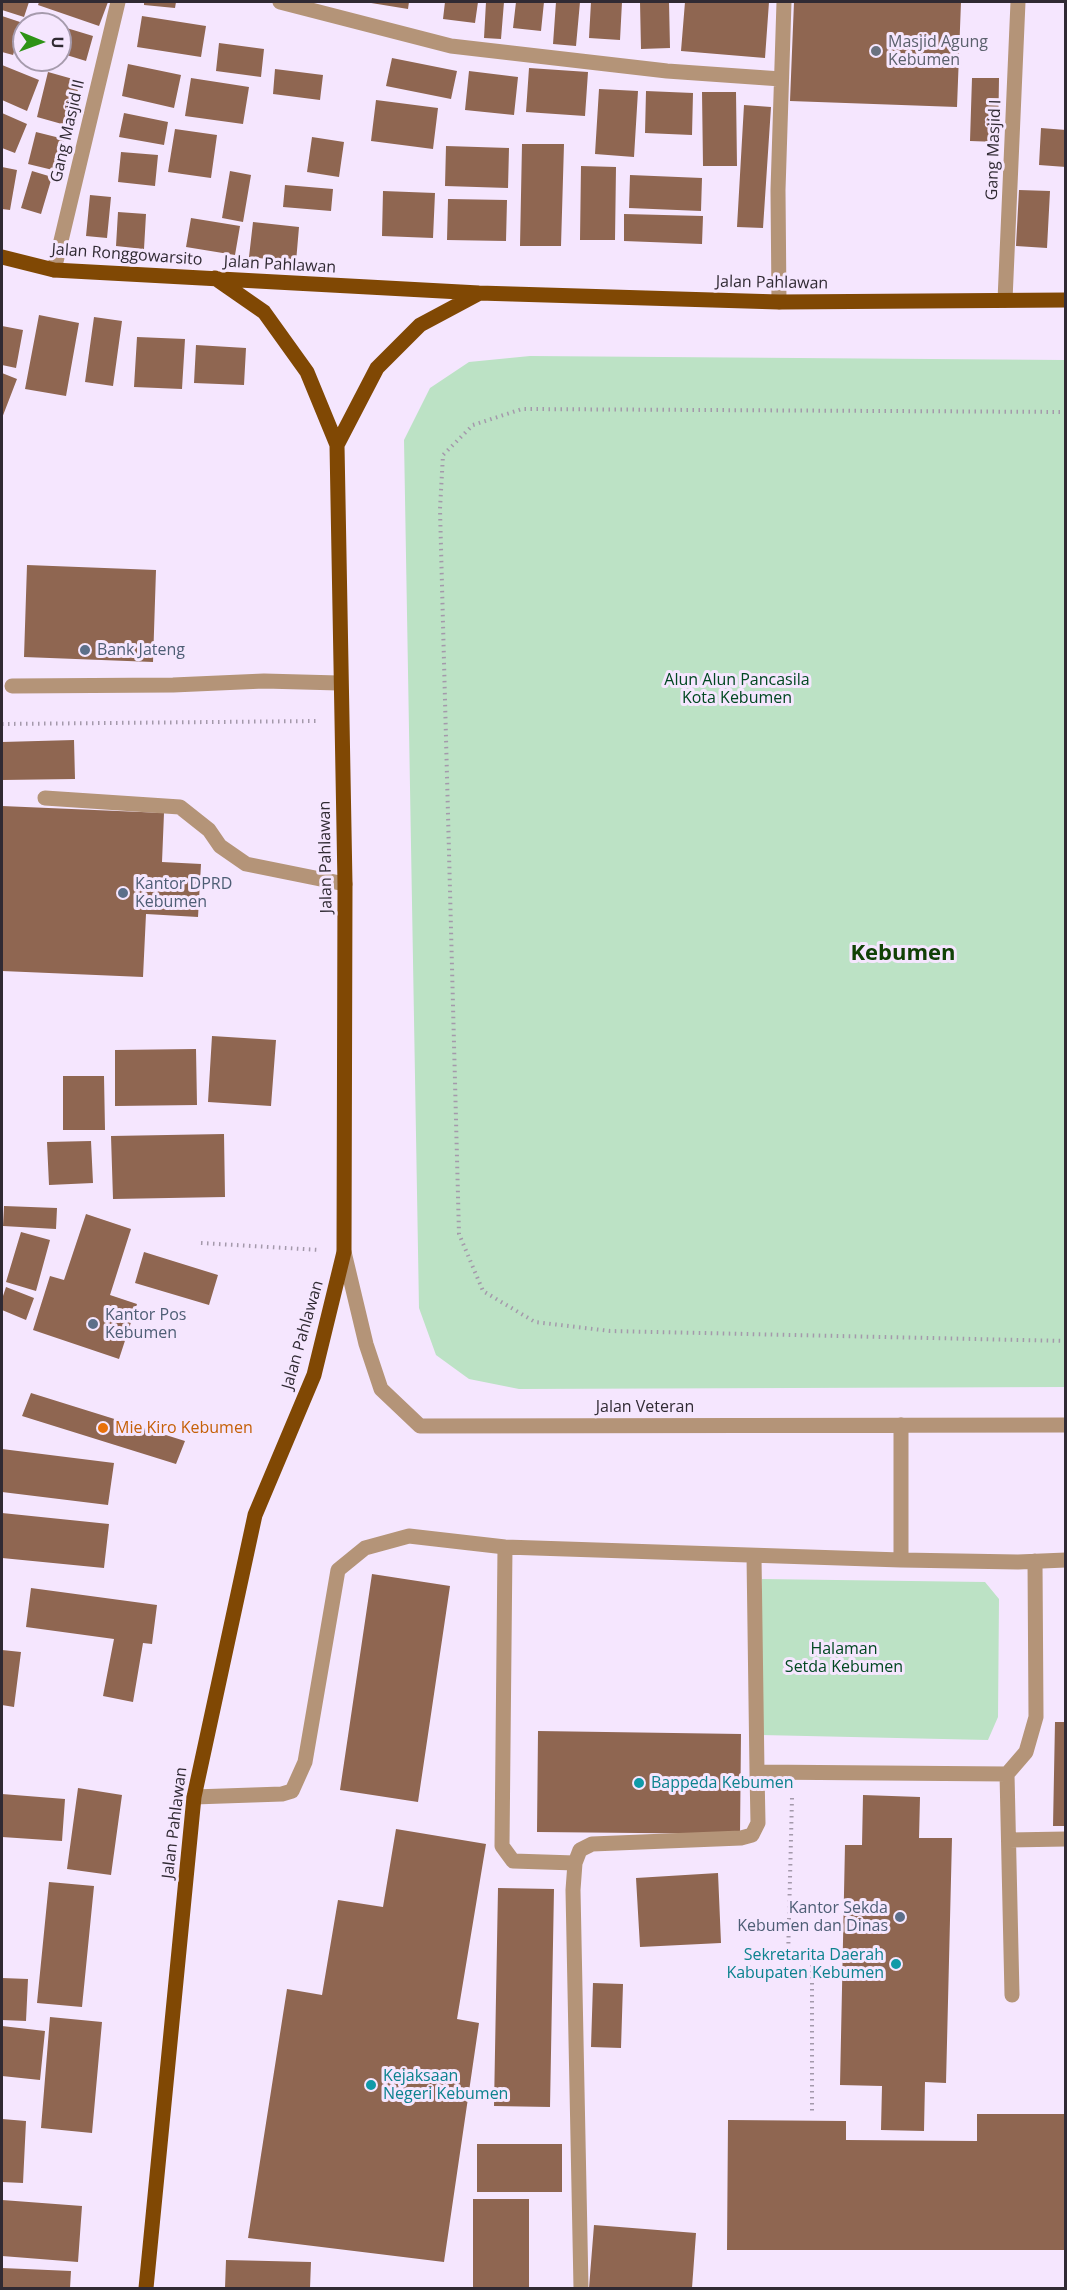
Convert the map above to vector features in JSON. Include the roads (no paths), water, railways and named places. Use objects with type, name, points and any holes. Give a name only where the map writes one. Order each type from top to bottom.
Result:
[{"type":"main road","name":"Jalan Ronggowarsito","points":[[2,257],[54,270],[215,278]]},
{"type":"main road","name":"Jalan Pahlawan","points":[[215,278],[479,293],[779,302],[1065,300]]},
{"type":"main road","name":"Jalan Pahlawan","points":[[146,2289],[194,1797],[255,1515],[314,1375],[344,1252],[345,884],[339,683],[337,445],[307,372],[264,312],[215,278]]},
{"type":"main road","name":"Jalan Pahlawan","points":[[337,445],[378,368],[420,325],[479,293]]},
{"type":"street","name":"Gang Masjid II","points":[[54,270],[118,2]]},
{"type":"street","points":[[280,2],[451,46],[655,70],[781,80]]},
{"type":"street","points":[[779,302],[777,190],[784,2]]},
{"type":"street","name":"Gang Masjid I","points":[[1005,300],[1018,2]]},
{"type":"street","points":[[12,686],[173,685],[264,681],[339,683]]},
{"type":"street","points":[[45,798],[180,807],[209,830],[220,846],[246,864],[345,884]]},
{"type":"street","name":"Jalan Veteran","points":[[344,1252],[366,1344],[381,1389],[420,1426],[1065,1425]]},
{"type":"street","points":[[901,1425],[901,1560]]},
{"type":"street","points":[[194,1797],[282,1794],[292,1791],[305,1762],[338,1570],[365,1548],[409,1536],[505,1547],[754,1557],[1065,1560]]},
{"type":"street","points":[[505,1547],[502,1846],[513,1861],[575,1863]]},
{"type":"street","points":[[581,2289],[573,1924],[575,1863],[580,1850],[592,1844],[741,1838],[752,1835],[758,1823],[754,1557]]},
{"type":"street","points":[[1012,1995],[1007,1774],[1026,1752],[1036,1717],[1035,1561]]},
{"type":"street","points":[[757,1772],[1007,1774]]},
{"type":"street","points":[[1009,1840],[1065,1839]]},
{"type":"place","name":"Masjid Agung Kebumen","points":[[876,51]]},
{"type":"place","name":"Bank Jateng","points":[[85,650]]},
{"type":"place","name":"Kantor DPRD Kebumen","points":[[123,893]]},
{"type":"place","name":"Kantor Pos Kebumen","points":[[93,1324]]},
{"type":"place","name":"Mie Kiro Kebumen","points":[[103,1428]]},
{"type":"place","name":"Bappeda Kebumen","points":[[639,1783]]},
{"type":"place","name":"Kantor Sekda Kebumen dan Dinas","points":[[900,1917]]},
{"type":"place","name":"Sekretarita Daerah Kabupaten Kebumen","points":[[896,1964]]},
{"type":"place","name":"Kejaksaan Negeri Kebumen","points":[[371,2085]]},
{"type":"district","name":"Kebumen","points":[[903,954]]},
{"type":"park label","name":"Alun Alun Pancasila Kota Kebumen","points":[[737,689]]},
{"type":"park label","name":"Halaman Setda Kebumen","points":[[844,1658]]}]
